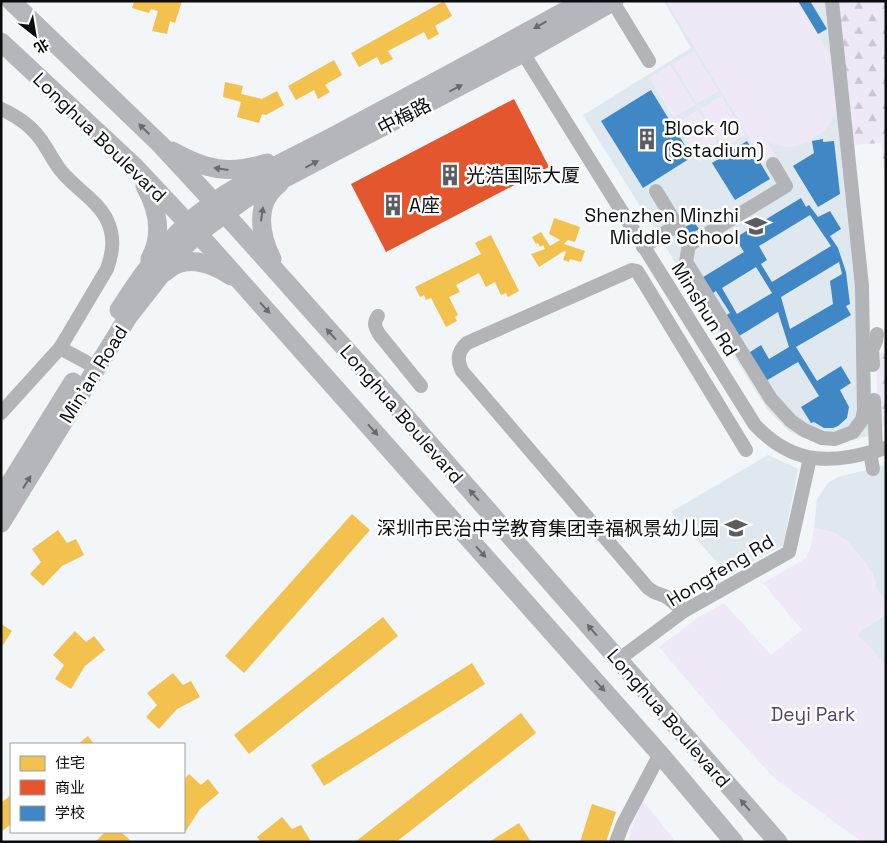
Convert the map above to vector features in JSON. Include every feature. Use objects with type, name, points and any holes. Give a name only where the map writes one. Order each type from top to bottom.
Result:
[{"type":"main road","name":"Longhua Boulevard","points":[[11,1],[160,144],[280,276],[778,842]]},
{"type":"main road","name":"中梅路","points":[[192,229],[218,208],[302,153],[582,1]]},
{"type":"main road","name":"中梅路","points":[[218,208],[245,199],[288,177],[523,53],[614,2]]},
{"type":"main road","name":"Longhua Boulevard","points":[[1,42],[135,167],[244,285],[660,754],[734,842]]},
{"type":"main road","points":[[160,144],[191,161],[223,171],[250,169],[302,153]]},
{"type":"main road","points":[[135,167],[156,210],[158,238],[140,290]]},
{"type":"main road","points":[[280,276],[263,240],[261,217],[267,197],[274,187],[288,177]]},
{"type":"main road","name":"Min'an Road","points":[[1,523],[128,318],[140,290],[146,268],[164,247],[192,229]]},
{"type":"main road","points":[[140,290],[176,264],[191,261],[215,267],[228,273],[244,285]]},
{"type":"main road","name":"Min'an Road","points":[[1,498],[86,362],[140,290]]},
{"type":"street","points":[[832,1],[862,286],[869,400],[877,451],[874,469]]},
{"type":"street","points":[[614,2],[649,61]]},
{"type":"street","name":"Minshun Rd","points":[[523,53],[755,425],[772,441],[810,458],[843,459],[877,451]]},
{"type":"street","points":[[1,109],[18,118],[36,134],[62,173],[98,208],[106,219],[113,242],[112,255],[107,269],[60,348],[1,413]]},
{"type":"street","points":[[773,164],[786,186],[690,245],[686,262],[771,399],[790,420],[822,438],[835,439],[845,436],[859,426],[869,400],[872,350],[877,334]]},
{"type":"street","points":[[656,191],[690,245]]},
{"type":"street","points":[[644,247],[677,225]]},
{"type":"street","points":[[684,611],[668,597],[648,588],[462,371],[458,359],[459,354],[467,344],[632,270],[637,271],[746,450]]},
{"type":"street","points":[[378,316],[374,321],[375,328],[421,386]]},
{"type":"street","points":[[60,348],[86,362]]},
{"type":"street","name":"Hongfeng Rd","points":[[618,660],[684,611],[789,552],[810,458]]},
{"type":"street","points":[[616,842],[623,824],[660,754]]},
{"type":"shaded area","name":"Shenzhen Minzhi Middle School","points":[[664,1],[837,1],[868,305],[872,434],[868,436],[842,443],[822,444],[789,431],[767,409],[583,115],[691,48]]},
{"type":"shaded area","name":"深圳市民治中学教育集团幸福枫景幼儿园","points":[[768,455],[798,469],[783,545],[729,575],[671,512]]},
{"type":"shaded area","points":[[886,465],[886,600],[878,592],[872,572],[849,543],[833,532],[814,528],[817,499],[828,483],[838,477]]},
{"type":"shaded area","points":[[886,614],[886,665],[857,634]]},
{"type":"green space","points":[[666,1],[798,1],[836,65],[837,112],[824,131],[807,143],[797,146],[786,147],[768,143],[779,161],[767,167]]},
{"type":"green space","points":[[837,1],[886,1],[886,190],[881,143],[852,145]]},
{"type":"green space","points":[[694,51],[719,91],[697,104],[673,64]]},
{"type":"green space","points":[[670,65],[695,105],[673,118],[649,78]]},
{"type":"green space","points":[[722,96],[745,135],[724,148],[700,108]]},
{"type":"green space","points":[[698,110],[721,149],[700,162],[676,123]]},
{"type":"green space","points":[[886,352],[886,428],[880,426],[878,422],[876,353]]},
{"type":"green space","name":"Deyi Park","points":[[814,528],[833,532],[849,543],[872,572],[878,592],[886,600],[886,613],[857,634],[886,665],[886,842],[862,842],[774,778],[659,647],[699,617],[724,603],[771,655],[802,630],[763,583],[806,558],[811,546]]},
{"type":"green space","points":[[642,800],[676,842],[627,842]]},
{"type":"building: 住宅","points":[[182,1],[175,23],[170,21],[167,34],[152,31],[158,11],[151,9],[149,13],[132,8],[134,2]]},
{"type":"building: 住宅","points":[[444,1],[452,16],[435,26],[439,34],[428,40],[424,32],[388,51],[393,59],[381,65],[377,57],[359,67],[351,53]]},
{"type":"building: 住宅","points":[[334,60],[342,75],[325,85],[330,92],[318,99],[314,90],[296,100],[288,86]]},
{"type":"building: 住宅","points":[[225,82],[243,86],[241,94],[262,99],[277,91],[284,105],[266,115],[262,114],[259,123],[237,117],[241,102],[223,97]]},
{"type":"building: 住宅","points":[[554,218],[580,227],[575,242],[568,240],[564,244],[585,251],[581,262],[570,259],[569,262],[563,260],[566,252],[564,251],[539,267],[531,254],[545,249],[543,245],[540,247],[538,243],[536,244],[532,237],[541,232],[550,246],[560,240],[549,234]]},
{"type":"building: 住宅","points":[[491,235],[519,291],[508,297],[506,293],[501,295],[495,282],[486,287],[479,273],[456,285],[460,292],[449,297],[458,315],[455,317],[457,321],[446,327],[431,298],[426,300],[424,295],[420,297],[415,287],[481,254],[475,243]]},
{"type":"building: 住宅","points":[[352,514],[370,530],[244,673],[225,656]]},
{"type":"building: 住宅","points":[[58,530],[67,543],[76,539],[84,555],[62,566],[43,586],[30,574],[41,562],[32,549]]},
{"type":"building: 住宅","points":[[383,617],[398,636],[249,754],[234,735]]},
{"type":"building: 住宅","points":[[1,624],[12,631],[1,648]]},
{"type":"building: 住宅","points":[[75,631],[86,642],[94,636],[105,650],[85,666],[71,689],[55,679],[64,665],[53,655]]},
{"type":"building: 住宅","points":[[472,663],[485,684],[324,786],[311,765]]},
{"type":"building: 住宅","points":[[173,673],[183,685],[191,681],[200,697],[177,709],[159,729],[146,717],[157,705],[147,693]]},
{"type":"building: 住宅","points":[[521,713],[536,733],[396,842],[355,842]]},
{"type":"building: 住宅","points":[[88,736],[93,743],[79,743]]},
{"type":"building: 住宅","points":[[189,774],[201,785],[208,779],[219,793],[200,809],[185,832],[185,779]]},
{"type":"building: 住宅","points":[[10,796],[10,825],[1,832],[1,803]]},
{"type":"building: 住宅","points":[[592,804],[616,812],[606,842],[580,842]]},
{"type":"building: 住宅","points":[[282,817],[292,829],[301,825],[310,840],[307,842],[261,842],[257,837]]},
{"type":"building: 住宅","points":[[519,823],[531,842],[489,842]]},
{"type":"building: 住宅","points":[[104,833],[122,833],[130,840],[129,842],[95,842]]},
{"type":"building: 商业","name":"光浩国际大厦","points":[[514,99],[549,167],[386,252],[351,184]]},
{"type":"building: 学校","points":[[798,1],[810,1],[827,29],[818,34]]},
{"type":"building: 学校","name":"Block 10 (Sstadium)","points":[[651,90],[692,157],[643,188],[601,121]]},
{"type":"building: 学校","points":[[823,139],[823,142],[834,141],[840,194],[818,207],[793,166],[814,153],[812,141]]},
{"type":"building: 学校","points":[[747,141],[770,179],[735,200],[712,163]]},
{"type":"building: 学校","points":[[801,198],[806,207],[809,205],[818,217],[830,211],[841,229],[830,236],[838,248],[846,272],[850,304],[846,306],[851,315],[796,347],[817,381],[841,366],[851,383],[840,390],[849,407],[847,418],[838,426],[824,428],[814,422],[811,423],[801,407],[819,396],[798,362],[764,382],[747,354],[761,345],[769,359],[789,347],[778,312],[736,338],[723,317],[730,313],[716,291],[710,295],[700,279],[744,252],[735,238]],"holes":[[[810,215],[831,246],[772,282],[761,264],[767,260],[759,246]],[[839,262],[842,274],[830,281],[833,304],[790,329],[781,297]],[[756,267],[772,293],[737,314],[722,288]]]},
{"type":"building: 学校","points":[[694,222],[699,229],[690,235],[685,227]]},
{"type":"place","name":"Block 10 (Sstadium)","points":[[647,139]]},
{"type":"place","name":"光浩国际大厦","points":[[450,175]]},
{"type":"place","name":"A座","points":[[393,205]]},
{"type":"place","name":"Shenzhen Minzhi Middle School","points":[[756,226]]},
{"type":"place","name":"深圳市民治中学教育集团幸福枫景幼儿园","points":[[736,528]]}]
